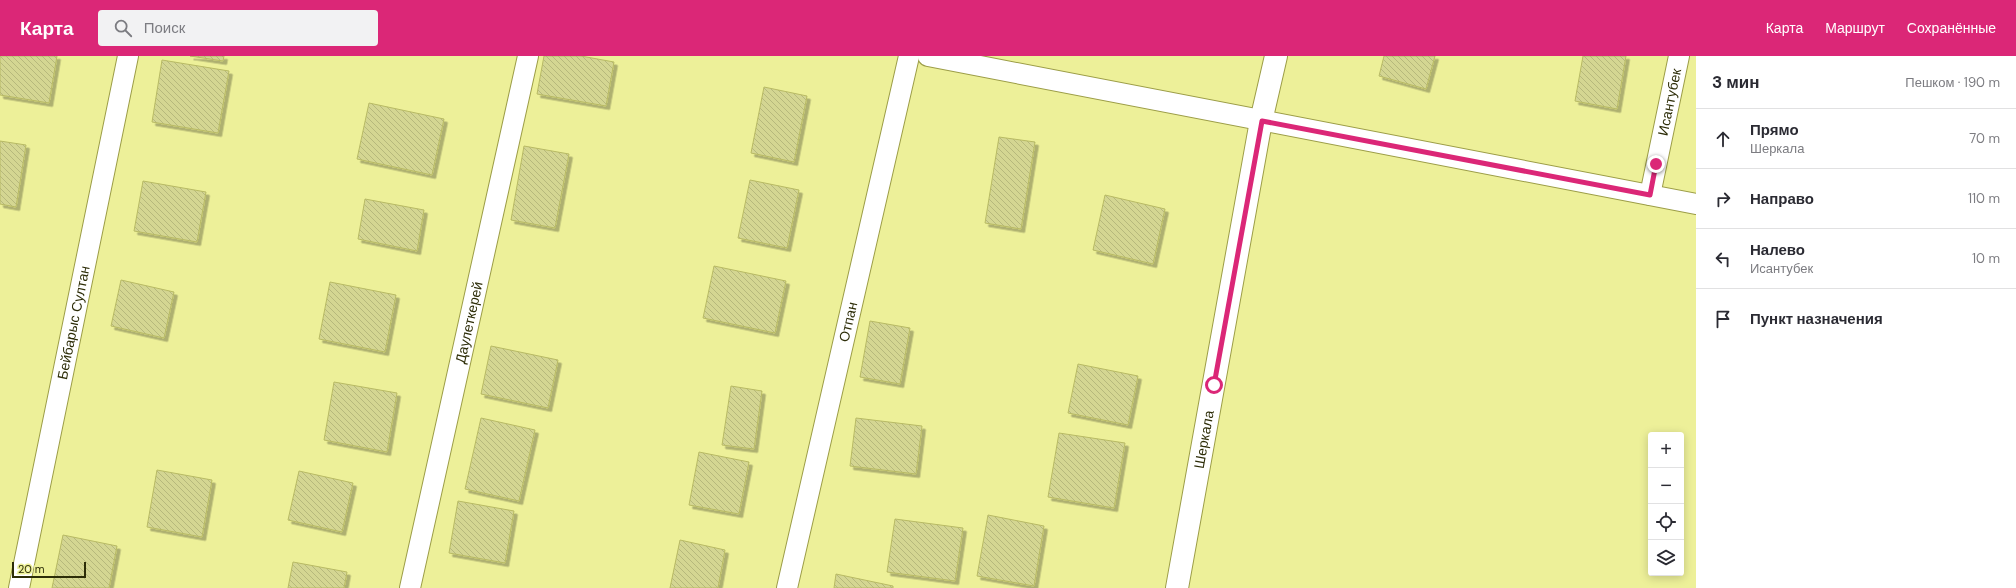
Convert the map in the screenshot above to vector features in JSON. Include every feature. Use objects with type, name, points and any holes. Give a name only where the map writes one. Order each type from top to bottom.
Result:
[{"type":"street","name":"Бейбарыс Султан","points":[[19,588],[128,56]]},
{"type":"street","name":"Даулеткерей","points":[[410,588],[528,56]]},
{"type":"street","name":"Отпан","points":[[787,588],[910,56]]},
{"type":"street","points":[[928,56],[1696,204]]},
{"type":"street","name":"Шеркала","points":[[1177,588],[1262,121],[1276,56]]},
{"type":"street","name":"Исантубек","points":[[1650,195],[1679,56]]},
{"type":"building","points":[[0,56],[57,56],[49,103],[0,95]]},
{"type":"building","points":[[190,56],[224,56],[223,61]]},
{"type":"building","points":[[544,56],[581,56],[614,62],[606,106],[537,94]]},
{"type":"building","points":[[1384,56],[1435,56],[1426,89],[1379,76]]},
{"type":"building","points":[[1583,56],[1626,56],[1617,109],[1575,101]]},
{"type":"building","points":[[162,60],[229,71],[218,133],[152,122]]},
{"type":"building","points":[[764,87],[807,96],[794,162],[751,153]]},
{"type":"building","points":[[369,103],[444,119],[432,175],[357,159]]},
{"type":"building","points":[[999,137],[1035,142],[1021,229],[985,223]]},
{"type":"building","points":[[0,141],[26,145],[16,207],[0,204]]},
{"type":"building","points":[[524,146],[569,154],[555,228],[511,220]]},
{"type":"building","points":[[750,180],[799,190],[787,248],[738,238]]},
{"type":"building","points":[[143,181],[206,192],[197,242],[134,231]]},
{"type":"building","points":[[1105,195],[1165,209],[1153,264],[1093,250]]},
{"type":"building","points":[[365,199],[424,210],[417,251],[358,239]]},
{"type":"building","points":[[714,266],[786,281],[775,333],[703,318]]},
{"type":"building","points":[[121,280],[174,292],[164,338],[111,326]]},
{"type":"building","points":[[330,282],[396,295],[385,352],[319,339]]},
{"type":"building","points":[[870,321],[910,328],[900,384],[860,377]]},
{"type":"building","points":[[491,346],[558,360],[548,408],[481,394]]},
{"type":"building","points":[[1078,364],[1138,376],[1128,425],[1068,413]]},
{"type":"building","points":[[334,382],[397,393],[387,452],[324,440]]},
{"type":"building","points":[[731,386],[762,391],[754,449],[722,445]]},
{"type":"building","points":[[481,418],[535,430],[519,501],[465,489]]},
{"type":"building","points":[[856,418],[922,426],[916,474],[850,466]]},
{"type":"building","points":[[1059,433],[1125,443],[1114,508],[1048,497]]},
{"type":"building","points":[[699,452],[749,462],[739,514],[689,505]]},
{"type":"building","points":[[157,470],[212,480],[202,537],[147,527]]},
{"type":"building","points":[[299,471],[353,483],[342,532],[288,520]]},
{"type":"building","points":[[458,501],[514,511],[505,563],[449,553]]},
{"type":"building","points":[[988,515],[1044,526],[1034,586],[977,576]]},
{"type":"building","points":[[895,519],[963,528],[955,581],[887,572]]},
{"type":"building","points":[[63,535],[117,546],[109,588],[52,588]]},
{"type":"building","points":[[680,540],[725,550],[718,588],[670,588]]},
{"type":"building","points":[[293,562],[347,572],[344,588],[288,588]]},
{"type":"building","points":[[836,574],[893,586],[893,588],[834,588]]},
{"type":"route","points":[[1214,385],[1262,121],[1650,195],[1656,164]]}]
